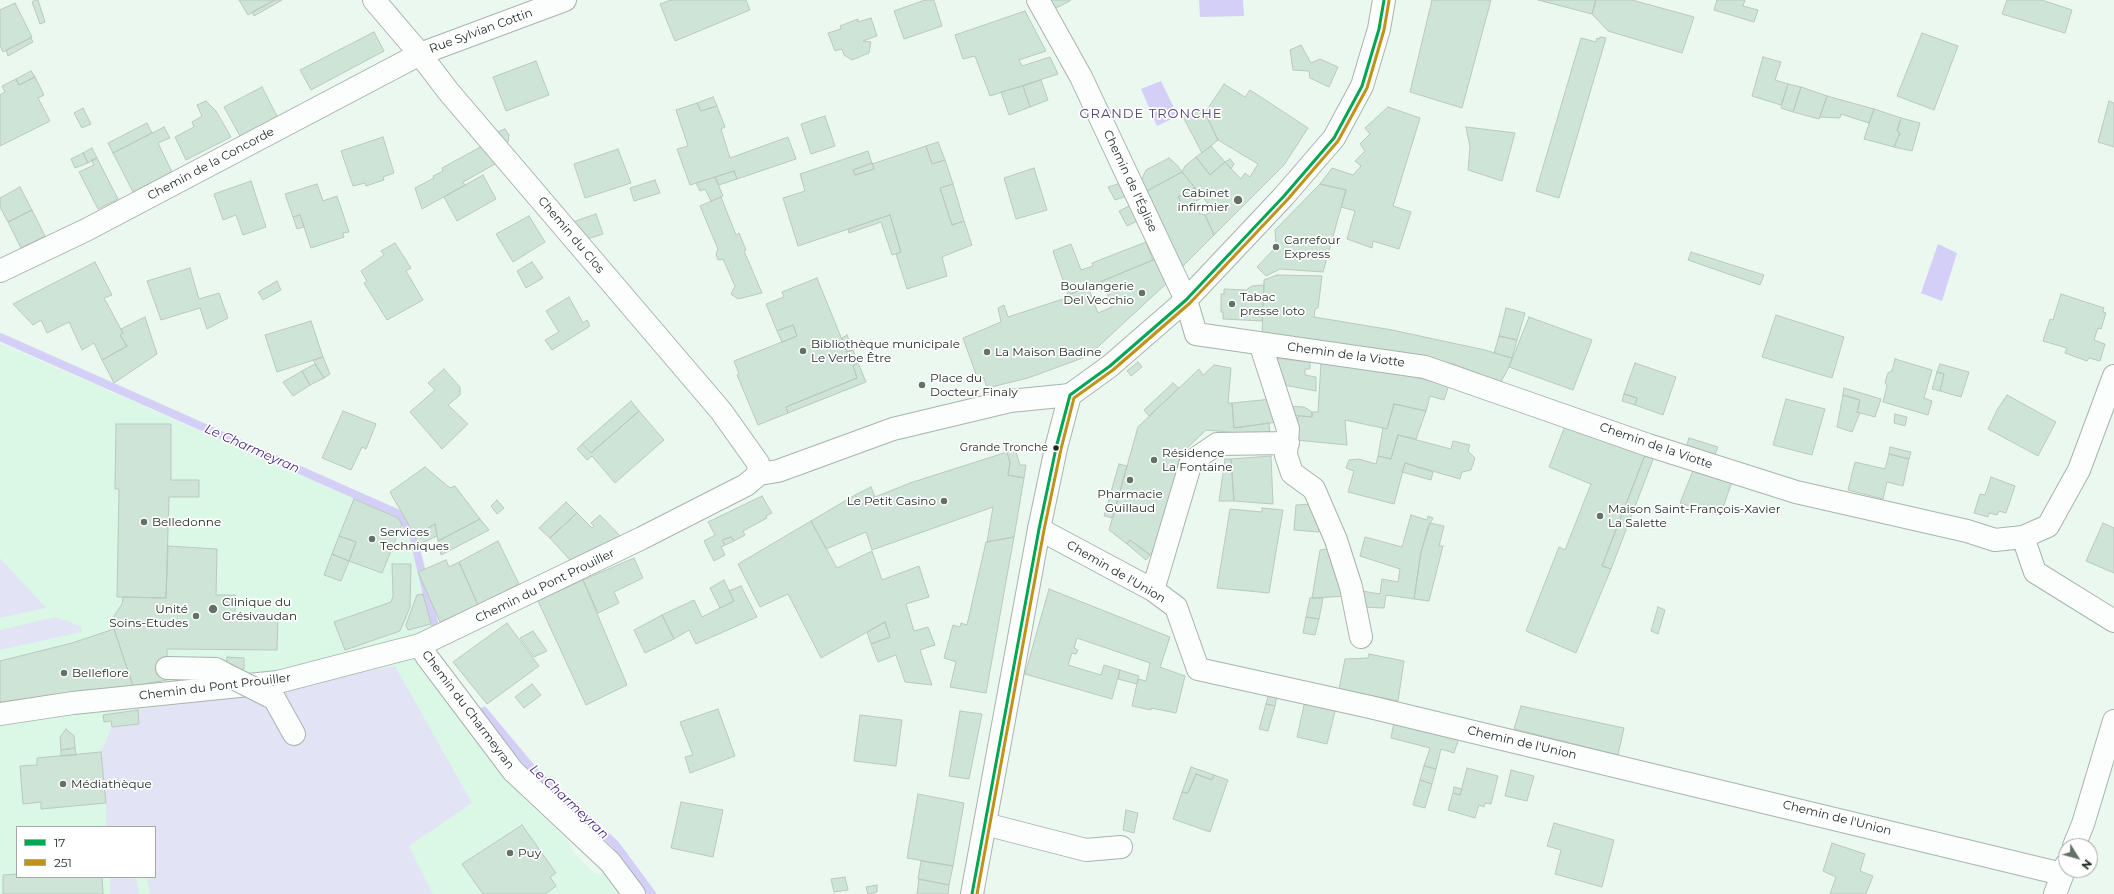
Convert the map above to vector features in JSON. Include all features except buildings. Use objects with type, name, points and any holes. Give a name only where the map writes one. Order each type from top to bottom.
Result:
[{"type":"street","name":"Chemin du Clos","points":[[374,0],[420,54],[453,97],[721,411],[758,463],[759,474]]},
{"type":"street","name":"Rue Sylvian Cottin","points":[[420,54],[565,0]]},
{"type":"street","name":"Chemin de l'Église","points":[[1038,0],[1082,77],[1186,300]]},
{"type":"street","points":[[972,894],[1039,528],[1056,448],[1070,395],[1110,366],[1186,300],[1284,196],[1334,138],[1362,86],[1379,29],[1384,0]]},
{"type":"street","name":"Chemin de la Concorde","points":[[0,271],[89,228],[420,54]]},
{"type":"street","name":"Chemin de la Viotte","points":[[1186,300],[1196,334],[1425,367],[1648,445],[1796,492],[1967,531],[1994,540],[2023,537],[2048,526],[2079,470],[2107,410],[2114,376]]},
{"type":"street","points":[[1260,343],[1288,429],[1286,455],[1292,473],[1314,489],[1336,540],[1351,587],[1361,637]]},
{"type":"street","name":"Chemin du Pont Prouiller","points":[[0,714],[73,703],[278,682],[420,645],[642,538],[742,487],[759,474],[778,471],[893,429],[1010,401],[1070,395]]},
{"type":"street","points":[[1152,590],[1191,462],[1217,444],[1288,443]]},
{"type":"street","name":"Chemin de l'Union","points":[[1039,528],[1152,590],[1176,606],[1198,669],[1370,707],[2058,868]]},
{"type":"street","points":[[2023,537],[2034,572],[2114,621]]},
{"type":"street","name":"Chemin du Charmeyran","points":[[420,645],[427,657],[513,771],[610,862],[634,894]]},
{"type":"street","points":[[167,668],[216,670],[274,698],[294,734]]},
{"type":"street","points":[[2077,838],[2083,824],[2114,721]]},
{"type":"street","points":[[985,824],[1086,850],[1121,847]]},
{"type":"street","points":[[2054,894],[2060,878]]},
{"type":"shaded area","points":[[1199,0],[1243,0],[1244,16],[1200,17]]},
{"type":"shaded area","points":[[1161,81],[1178,116],[1157,126],[1141,89]]},
{"type":"shaded area","points":[[1938,244],[1957,253],[1942,301],[1921,293]]},
{"type":"shaded area","name":"Clinique du Grésivaudan","points":[[0,343],[398,518],[408,535],[431,624],[417,665],[520,795],[567,840],[575,854],[595,874],[607,873],[623,894],[0,894]]},
{"type":"shaded area","points":[[0,558],[46,608],[0,618]]},
{"type":"shaded area","points":[[55,617],[81,626],[82,632],[0,650],[0,630]]},
{"type":"shaded area","points":[[395,666],[472,803],[409,846],[433,894],[150,894],[147,878],[156,878],[156,826],[106,826],[106,803],[101,752],[112,727],[139,724],[138,710]]},
{"type":"shaded area","points":[[110,878],[136,878],[139,894],[110,894]]},
{"type":"waterway","name":"Le Charmeyran","points":[[0,337],[399,514],[413,536],[434,623]]},
{"type":"waterway","name":"Le Charmeyran","points":[[484,711],[535,772],[615,844],[652,894]]},
{"type":"transit line","name":"17","points":[[972,894],[1039,529],[1056,448],[1070,395],[1110,366],[1186,300],[1284,196],[1334,138],[1362,86],[1379,29],[1384,0]]},
{"type":"transit line","name":"251","points":[[977,894],[1044,530],[1061,449],[1074,398],[1113,370],[1190,303],[1288,199],[1338,141],[1367,88],[1384,30],[1389,1]]},
{"type":"place","name":"Cabinet infirmier","points":[[1238,200]]},
{"type":"place","name":"Carrefour Express","points":[[1276,247]]},
{"type":"place","name":"Boulangerie Del Vecchio","points":[[1142,293]]},
{"type":"place","name":"Tabac presse loto","points":[[1232,304]]},
{"type":"place","name":"Bibliothèque municipale Le Verbe Être","points":[[803,351]]},
{"type":"place","name":"La Maison Badine","points":[[987,352]]},
{"type":"place","name":"Place du Docteur Finaly","points":[[922,385]]},
{"type":"place","name":"Grande Tronche","points":[[1056,448]]},
{"type":"place","name":"Résidence La Fontaine","points":[[1154,460]]},
{"type":"place","name":"Pharmacie Guillaud","points":[[1130,480]]},
{"type":"place","name":"Le Petit Casino","points":[[944,501]]},
{"type":"place","name":"Maison Saint-François-Xavier La Salette","points":[[1600,516]]},
{"type":"place","name":"Belledonne","points":[[144,522]]},
{"type":"place","name":"Services Techniques","points":[[372,539]]},
{"type":"place","name":"Clinique du Grésivaudan","points":[[213,609]]},
{"type":"place","name":"Unité Soins-Etudes","points":[[196,616]]},
{"type":"place","name":"Belleflore","points":[[64,673]]},
{"type":"place","name":"Médiathèque","points":[[63,784]]},
{"type":"place","name":"Puy","points":[[510,853]]},
{"type":"district","name":"GRANDE TRONCHE","points":[[1151,114]]}]
